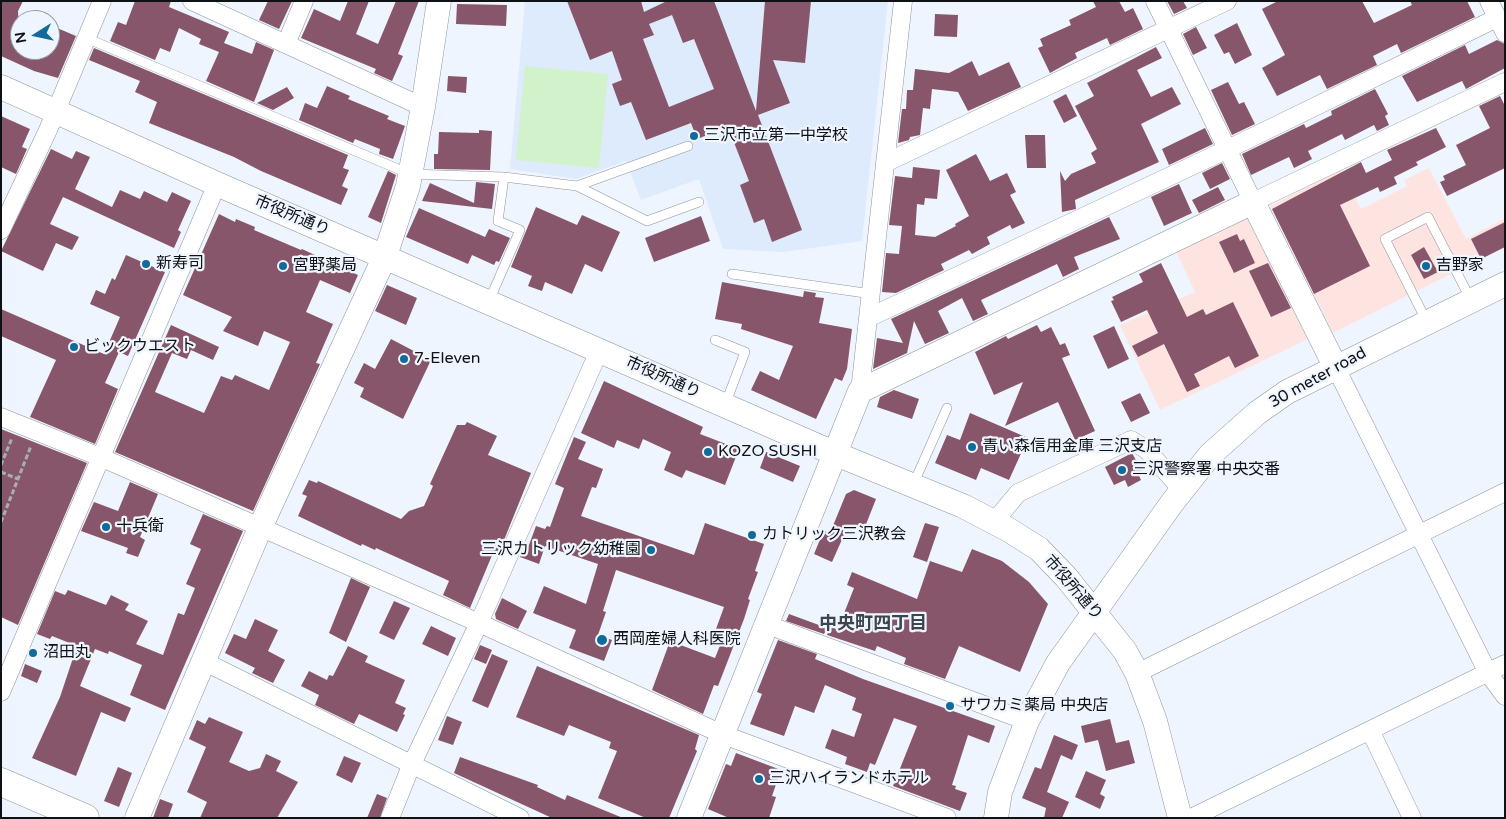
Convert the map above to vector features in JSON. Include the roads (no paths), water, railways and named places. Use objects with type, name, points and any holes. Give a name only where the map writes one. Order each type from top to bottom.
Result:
[{"type":"main road","points":[[1,782],[85,818]]},
{"type":"street","points":[[1,230],[102,1]]},
{"type":"street","points":[[192,1],[423,107]]},
{"type":"street","points":[[286,44],[304,1]]},
{"type":"street","points":[[137,818],[205,662],[260,528],[385,256],[410,174],[440,1]]},
{"type":"street","points":[[689,818],[724,735],[860,391],[870,317],[903,1]]},
{"type":"street","points":[[1155,1],[1488,673],[1505,696]]},
{"type":"street","points":[[885,163],[1227,1]]},
{"type":"street","points":[[870,317],[1228,150],[1501,26],[1489,1]]},
{"type":"street","points":[[860,391],[1505,82]]},
{"type":"street","name":"市役所通り","points":[[1,87],[217,184],[836,454],[963,506],[1039,549],[1066,578],[1125,651],[1136,672],[1155,721],[1180,818]]},
{"type":"street","points":[[1,692],[217,184]]},
{"type":"street","name":"30 meter road","points":[[996,818],[1000,792],[1027,720],[1058,663],[1182,490],[1210,455],[1257,413],[1287,392],[1335,366],[1505,284]]},
{"type":"street","points":[[390,818],[411,766],[479,624],[599,350]]},
{"type":"street","points":[[1,417],[100,457],[479,624],[710,727],[724,735],[947,818]]},
{"type":"street","points":[[994,522],[1018,493],[1131,440],[1147,450],[1182,490]]},
{"type":"street","points":[[1136,672],[1505,492]]},
{"type":"street","points":[[768,625],[1027,720]]},
{"type":"street","points":[[205,662],[411,766],[520,818]]},
{"type":"street","points":[[1191,818],[1505,664]]},
{"type":"street","points":[[1370,730],[1412,818]]},
{"type":"lane","points":[[86,38],[410,174],[504,177],[577,186],[646,221],[698,202]]},
{"type":"lane","points":[[577,186],[688,146]]},
{"type":"lane","points":[[489,302],[520,230],[498,221],[504,177]]},
{"type":"lane","points":[[1426,322],[1384,240],[1428,217],[1471,301]]},
{"type":"lane","points":[[732,274],[872,294]]},
{"type":"lane","points":[[715,340],[745,352],[724,405]]},
{"type":"lane","points":[[913,485],[948,408]]},
{"type":"place","name":"三沢市立第一中学校","points":[[694,136]]},
{"type":"place","name":"新寿司","points":[[146,264]]},
{"type":"place","name":"宮野薬局","points":[[283,266]]},
{"type":"place","name":"吉野家","points":[[1426,266]]},
{"type":"place","name":"ビックウエスト","points":[[74,347]]},
{"type":"place","name":"7-Eleven","points":[[404,359]]},
{"type":"place","name":"青い森信用金庫 三沢支店","points":[[972,447]]},
{"type":"place","name":"KOZO SUSHI","points":[[708,452]]},
{"type":"place","name":"三沢警察署 中央交番","points":[[1122,470]]},
{"type":"place","name":"十兵衛","points":[[106,527]]},
{"type":"place","name":"カトリック三沢教会","points":[[752,535]]},
{"type":"place","name":"三沢カトリック幼稚園","points":[[651,550]]},
{"type":"place","name":"西岡産婦人科医院","points":[[602,640]]},
{"type":"place","name":"沼田丸","points":[[33,653]]},
{"type":"place","name":"サワカミ薬局 中央店","points":[[950,706]]},
{"type":"place","name":"三沢ハイランドホテル","points":[[759,779]]},
{"type":"district","name":"中央町四丁目","points":[[873,624]]}]
